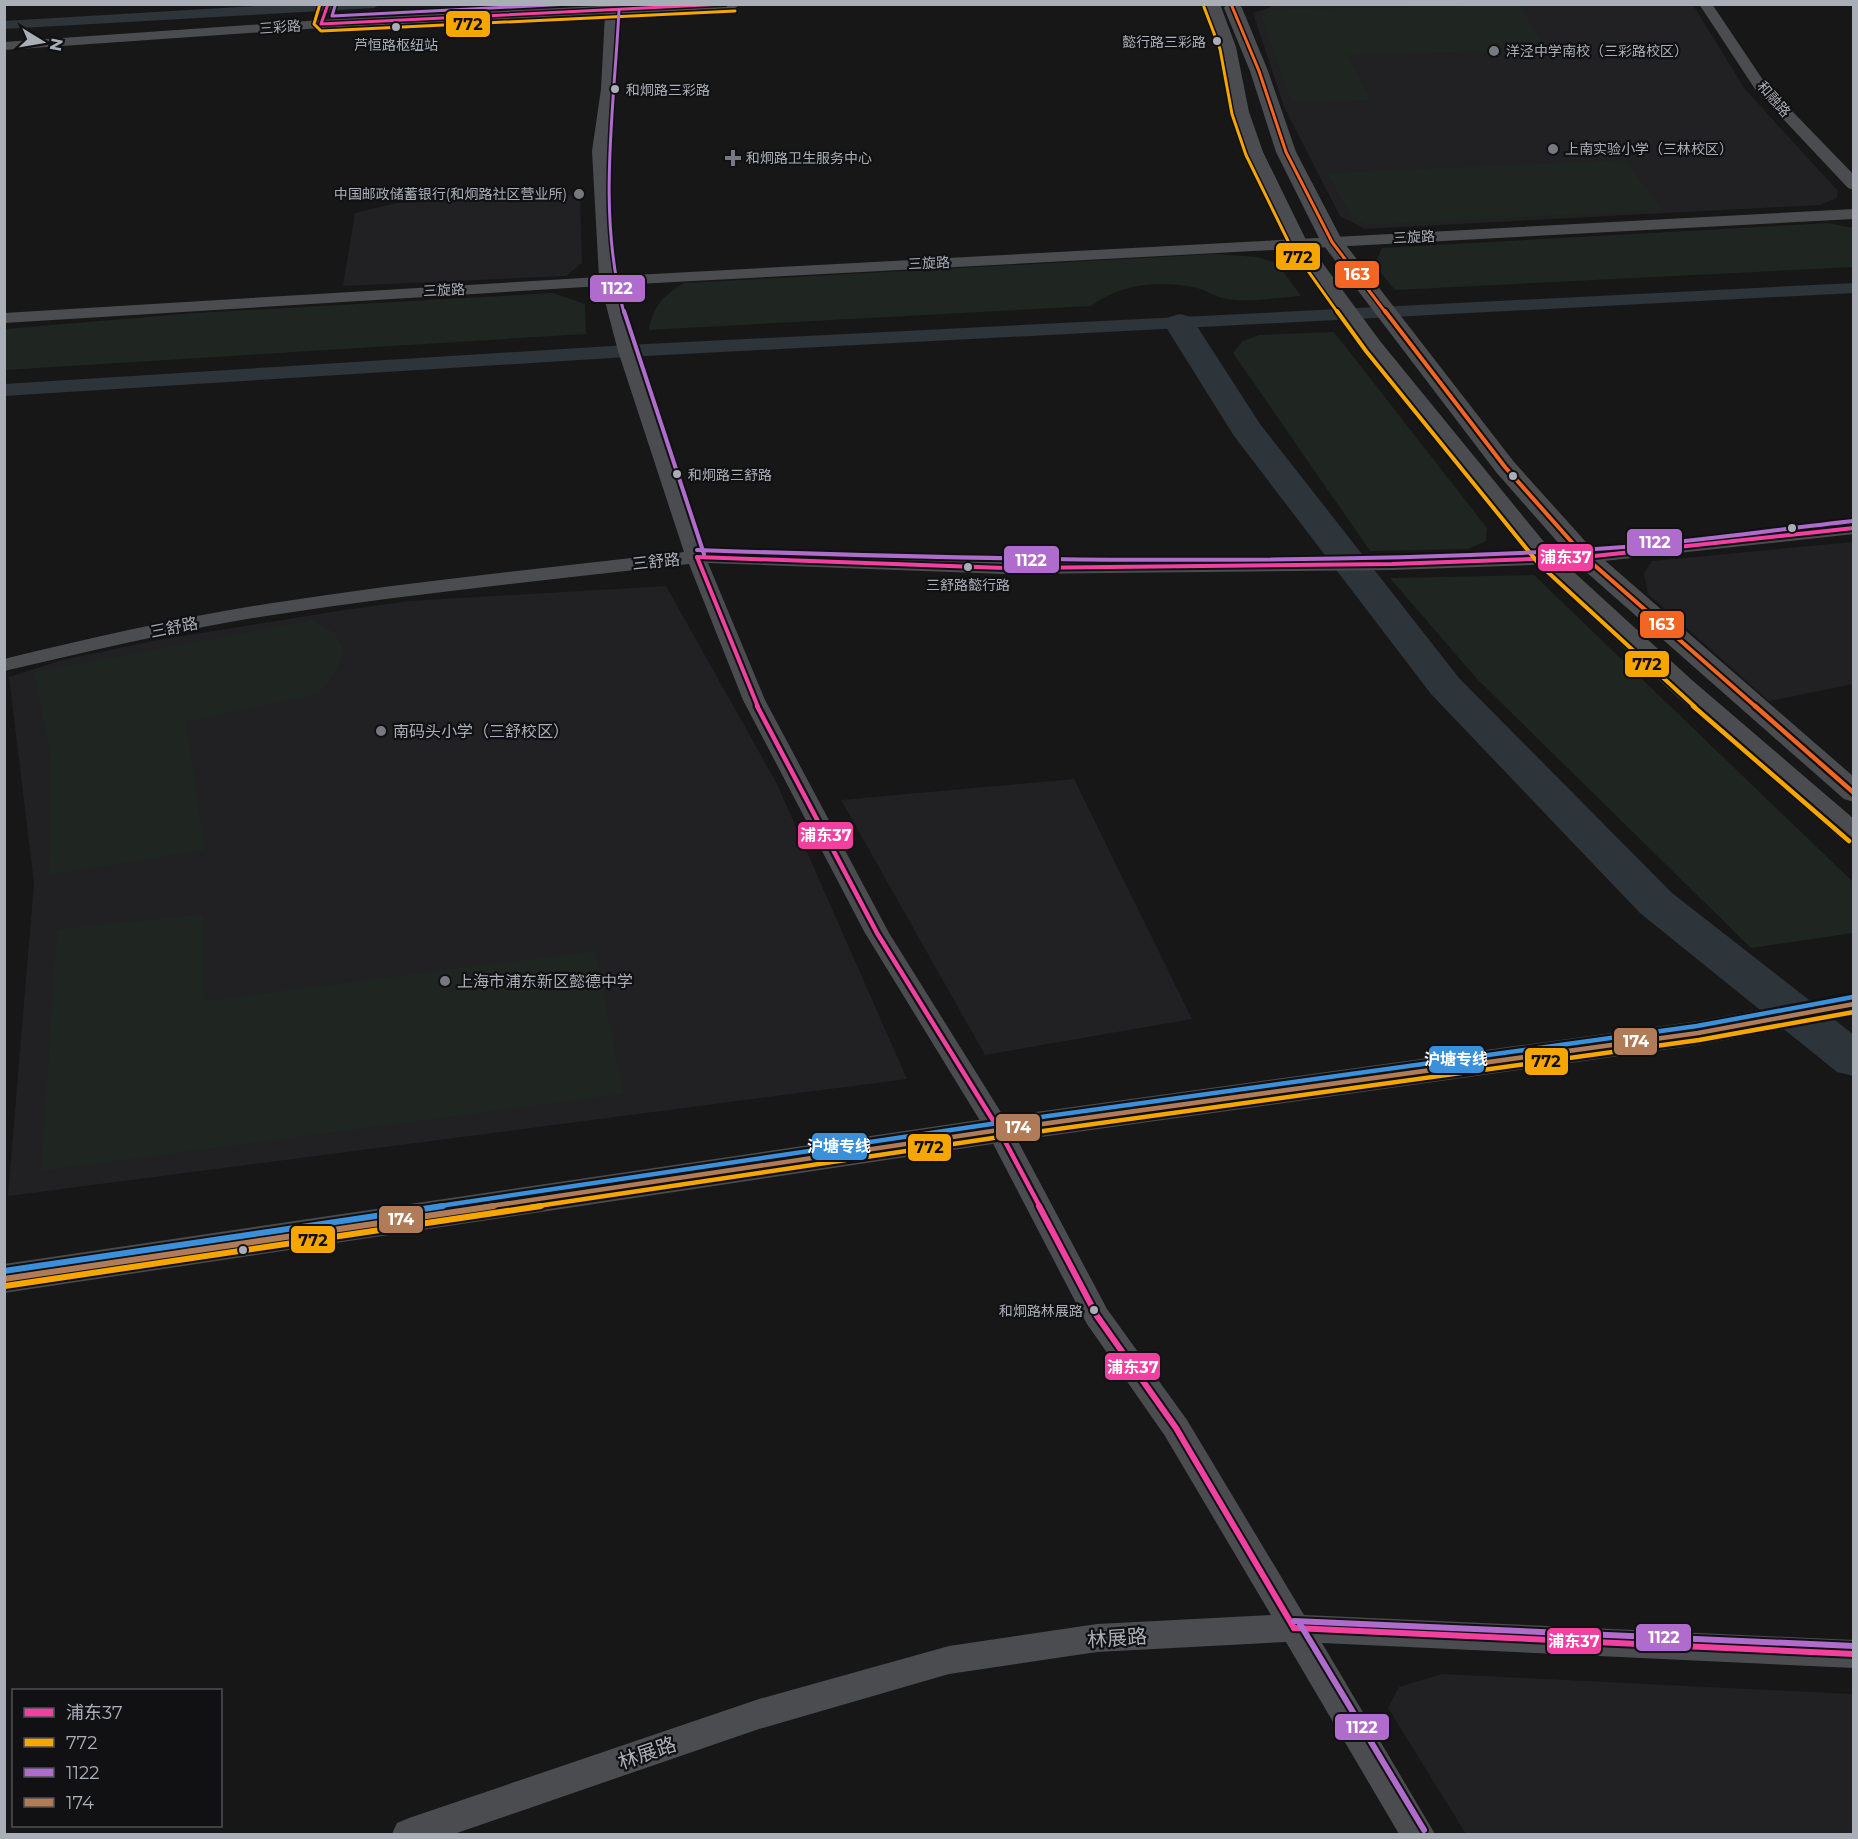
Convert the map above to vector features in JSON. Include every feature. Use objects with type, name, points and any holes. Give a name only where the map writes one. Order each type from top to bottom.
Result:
[{"type":"main road","points":[[4,1280],[999,1130],[1676,1036],[1854,1004]]},
{"type":"street","name":"三彩路","points":[[4,46],[321,24],[735,4]]},
{"type":"street","points":[[1211,4],[1227,46],[1237,102],[1253,152],[1297,243],[1372,346],[1544,558],[1683,687],[1854,835]]},
{"type":"street","points":[[1231,4],[1259,70],[1270,110],[1286,152],[1332,242],[1408,344],[1505,467],[1585,557],[1854,793]]},
{"type":"street","name":"和融路","points":[[1705,4],[1760,86],[1854,185]]},
{"type":"street","points":[[612,10],[608,89],[600,151],[608,281],[627,351],[689,540],[754,700],[877,933],[999,1130],[1097,1316],[1176,1428],[1418,1834]]},
{"type":"street","name":"三旋路","points":[[4,318],[608,281],[1854,214]]},
{"type":"street","name":"三舒路","points":[[4,666],[149,631],[266,610],[433,586],[697,557],[986,568],[1392,564],[1585,557],[1854,528]]},
{"type":"street","name":"林展路","points":[[409,1834],[759,1714],[949,1660],[1097,1638],[1294,1628],[1854,1654]]},
{"type":"shaded area","points":[[1520,5],[1542,43],[1522,50],[1347,55],[1371,100],[1291,102],[1261,16],[1275,10],[1289,9]]},
{"type":"shaded area","points":[[1693,5],[1745,89],[1838,191],[1837,198],[1820,205],[1365,229],[1340,216],[1284,107],[1253,13],[1274,6]]},
{"type":"shaded area","points":[[1625,160],[1662,210],[1366,225],[1352,218],[1327,173]]},
{"type":"shaded area","points":[[580,195],[582,263],[566,276],[343,286],[355,213],[396,203]]},
{"type":"shaded area","points":[[1828,223],[1853,228],[1853,267],[1395,290],[1374,265],[1382,248]]},
{"type":"shaded area","points":[[1216,254],[1258,257],[1277,263],[1301,296],[1235,300],[1197,288],[1156,284],[1115,292],[1091,306],[649,330],[653,314],[660,302],[684,283]]},
{"type":"shaded area","points":[[553,293],[585,304],[586,334],[5,370],[5,329],[194,313]]},
{"type":"shaded area","points":[[1334,332],[1487,528],[1486,541],[1468,549],[1370,551],[1233,353],[1243,341],[1259,335]]},
{"type":"shaded area","points":[[1853,542],[1853,684],[1769,701],[1648,594],[1644,573],[1652,561]]},
{"type":"shaded area","points":[[1534,575],[1853,882],[1853,933],[1751,948],[1477,679],[1390,578]]},
{"type":"shaded area","name":"上海市浦东新区懿德中学","points":[[666,586],[777,784],[907,1079],[8,1196],[34,883],[9,677],[62,660],[158,640],[409,601]]},
{"type":"shaded area","points":[[312,620],[335,633],[344,651],[337,670],[318,694],[186,722],[205,850],[49,875],[50,750],[34,672]]},
{"type":"shaded area","points":[[1074,779],[1192,1019],[985,1055],[841,800]]},
{"type":"shaded area","points":[[203,914],[204,1001],[595,951],[624,1094],[41,1171],[57,929]]},
{"type":"shaded area","points":[[1442,1674],[1853,1694],[1853,1834],[1466,1834],[1388,1708],[1399,1687]]},
{"type":"waterway","points":[[4,25],[374,4]]},
{"type":"waterway","points":[[4,390],[627,351],[1854,288]]},
{"type":"waterway","points":[[1180,324],[1246,429],[1445,686],[1656,903],[1854,1060]]},
{"type":"transit line","name":"772","points":[[320,4],[314,24],[321,31],[735,11]]},
{"type":"transit line","name":"浦东37","points":[[328,4],[321,24],[725,4]]},
{"type":"transit line","name":"1122","points":[[335,6],[332,16],[570,4]]},
{"type":"transit line","name":"163","points":[[1231,4],[1259,71],[1286,152],[1332,242],[1505,467],[1585,557],[1854,793]]},
{"type":"transit line","name":"772","points":[[1204,7],[1220,49],[1232,114],[1246,155],[1291,247],[1366,351],[1539,564],[1678,693],[1849,841]]},
{"type":"transit line","name":"1122","points":[[619,10],[615,89],[608,151],[615,280],[634,349],[704,554]]},
{"type":"transit line","name":"1122","points":[[697,550],[1005,560],[1392,557],[1584,550],[1853,521]]},
{"type":"transit line","name":"浦东37","points":[[697,557],[1005,568],[1392,564],[1585,557],[1854,528]]},
{"type":"transit line","name":"浦东37","points":[[697,557],[754,700],[877,933],[999,1130],[1097,1316],[1176,1428],[1294,1628]]},
{"type":"transit line","name":"沪塘专线","points":[[4,1271],[998,1123],[1697,1026],[1853,997]]},
{"type":"transit line","name":"174","points":[[4,1279],[999,1130],[1698,1033],[1854,1004]]},
{"type":"transit line","name":"772","points":[[5,1286],[1000,1137],[1699,1040],[1854,1012]]},
{"type":"transit line","name":"1122","points":[[1294,1621],[1854,1646]]},
{"type":"transit line","name":"1122","points":[[1300,1624],[1424,1830]]},
{"type":"transit line","name":"浦东37","points":[[1294,1628],[1854,1654]]},
{"type":"place","name":"芦恒路枢纽站","points":[[396,27]]},
{"type":"place","name":"懿行路三彩路","points":[[1217,41]]},
{"type":"place","name":"洋泾中学南校（三彩路校区）","points":[[1494,51]]},
{"type":"place","name":"和炯路三彩路","points":[[615,89]]},
{"type":"place","name":"上南实验小学（三林校区）","points":[[1553,149]]},
{"type":"place","name":"和炯路卫生服务中心","points":[[733,158]]},
{"type":"place","name":"中国邮政储蓄银行(和炯路社区营业所)","points":[[579,194]]},
{"type":"place","name":"和炯路三舒路","points":[[677,474]]},
{"type":"place","name":"三舒路懿行路","points":[[968,567]]},
{"type":"place","name":"南码头小学（三舒校区）","points":[[381,731]]},
{"type":"place","name":"上海市浦东新区懿德中学","points":[[445,981]]},
{"type":"place","name":"和炯路林展路","points":[[1094,1310]]}]
